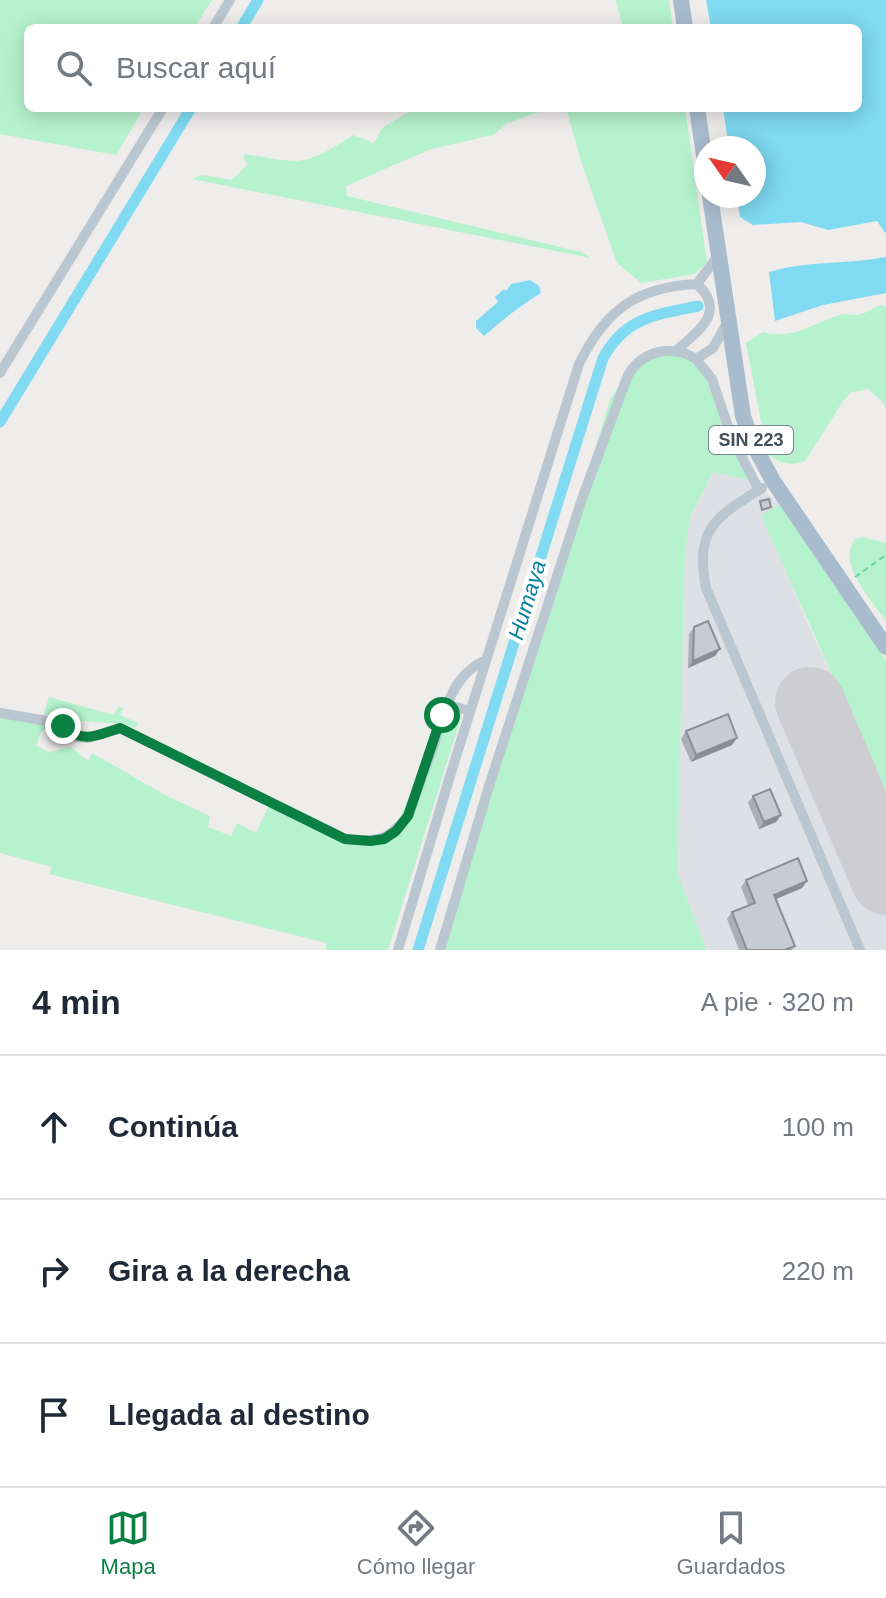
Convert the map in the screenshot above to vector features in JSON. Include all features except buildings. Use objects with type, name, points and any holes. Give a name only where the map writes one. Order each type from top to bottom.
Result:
[{"type":"main road","points":[[681,0],[684,24]]},
{"type":"main road","points":[[698,112],[701,136]]},
{"type":"main road","name":"SIN 223","points":[[712,208],[743,416],[766,485],[845,586],[886,647]]},
{"type":"street","points":[[215,24],[230,0]]},
{"type":"street","points":[[0,373],[161,112]]},
{"type":"street","points":[[697,284],[719,254]]},
{"type":"street","points":[[440,950],[489,786],[617,400],[628,375],[639,361],[651,354],[677,350],[708,318],[711,308],[709,297],[697,284]]},
{"type":"street","points":[[398,950],[579,364],[594,334],[609,316],[627,303],[677,285],[697,284]]},
{"type":"street","points":[[696,359],[713,348],[730,317]]},
{"type":"street","points":[[677,350],[696,359],[712,379],[732,438],[766,485],[727,509],[708,531],[704,559],[706,588],[860,950]]},
{"type":"street","points":[[0,713],[53,722],[76,737],[88,738],[120,728],[345,839],[370,841],[384,839],[396,831],[408,816],[446,704],[461,679],[486,660]]},
{"type":"street","points":[[446,704],[470,711]]},
{"type":"path","points":[[845,586],[886,555]]},
{"type":"shaded area","points":[[713,472],[752,481],[779,503],[762,516],[886,793],[886,950],[707,950],[677,873],[685,553],[690,518]]},
{"type":"green space","points":[[0,0],[212,0],[197,24],[24,24],[24,112],[142,112],[116,155],[0,134]]},
{"type":"green space","points":[[616,0],[669,0],[672,24],[622,24]]},
{"type":"green space","points":[[408,112],[538,112],[508,123],[493,135],[431,149],[346,186],[347,196],[581,252],[591,258],[192,179],[202,175],[232,180],[248,164],[243,158],[245,154],[291,161],[312,158],[353,135],[374,143],[382,128]]},
{"type":"green space","points":[[567,112],[686,112],[694,171],[694,208],[699,208],[707,262],[695,274],[641,283],[617,263]]},
{"type":"green space","points":[[881,305],[886,307],[886,408],[868,389],[852,392],[845,398],[805,461],[790,464],[771,456],[767,453],[746,343],[763,332],[794,333],[840,315],[858,315]]},
{"type":"green space","points":[[678,347],[708,368],[752,481],[713,472],[690,517],[685,553],[677,873],[707,950],[441,950],[610,400],[632,365]]},
{"type":"green space","points":[[779,504],[886,661],[886,850],[820,698],[838,688],[761,516]]},
{"type":"green space","points":[[863,537],[886,543],[886,621],[853,570],[850,549],[855,539]]},
{"type":"green space","points":[[49,697],[114,715],[118,707],[123,708],[120,715],[138,723],[136,728],[44,714]]},
{"type":"green space","points":[[448,711],[462,715],[388,950],[325,950],[327,943],[49,874],[52,867],[0,853],[0,715],[51,724],[41,732],[36,746],[49,752],[71,747],[88,761],[92,753],[167,796],[210,816],[208,827],[231,836],[237,823],[256,833],[272,799],[342,836],[392,835]]},
{"type":"water","points":[[706,0],[886,0],[886,234],[877,221],[828,230],[801,222],[753,225],[740,217],[739,208],[766,208],[766,136],[727,136],[724,112],[862,112],[862,24],[710,24]]},
{"type":"water","points":[[886,257],[886,293],[823,305],[775,321],[769,272]]},
{"type":"water","points":[[530,280],[539,286],[541,293],[484,336],[476,328],[476,321],[498,302],[495,297],[511,284]]},
{"type":"waterway","points":[[243,24],[258,0]]},
{"type":"waterway","points":[[0,422],[189,112]]},
{"type":"waterway","name":"Humaya","points":[[418,950],[603,358],[612,344],[632,326],[655,316],[698,306]]},
{"type":"runway","points":[[810,702],[886,880]]},
{"type":"route","points":[[63,726],[76,737],[88,738],[120,728],[345,839],[370,841],[384,839],[396,831],[408,816],[442,715]]}]
